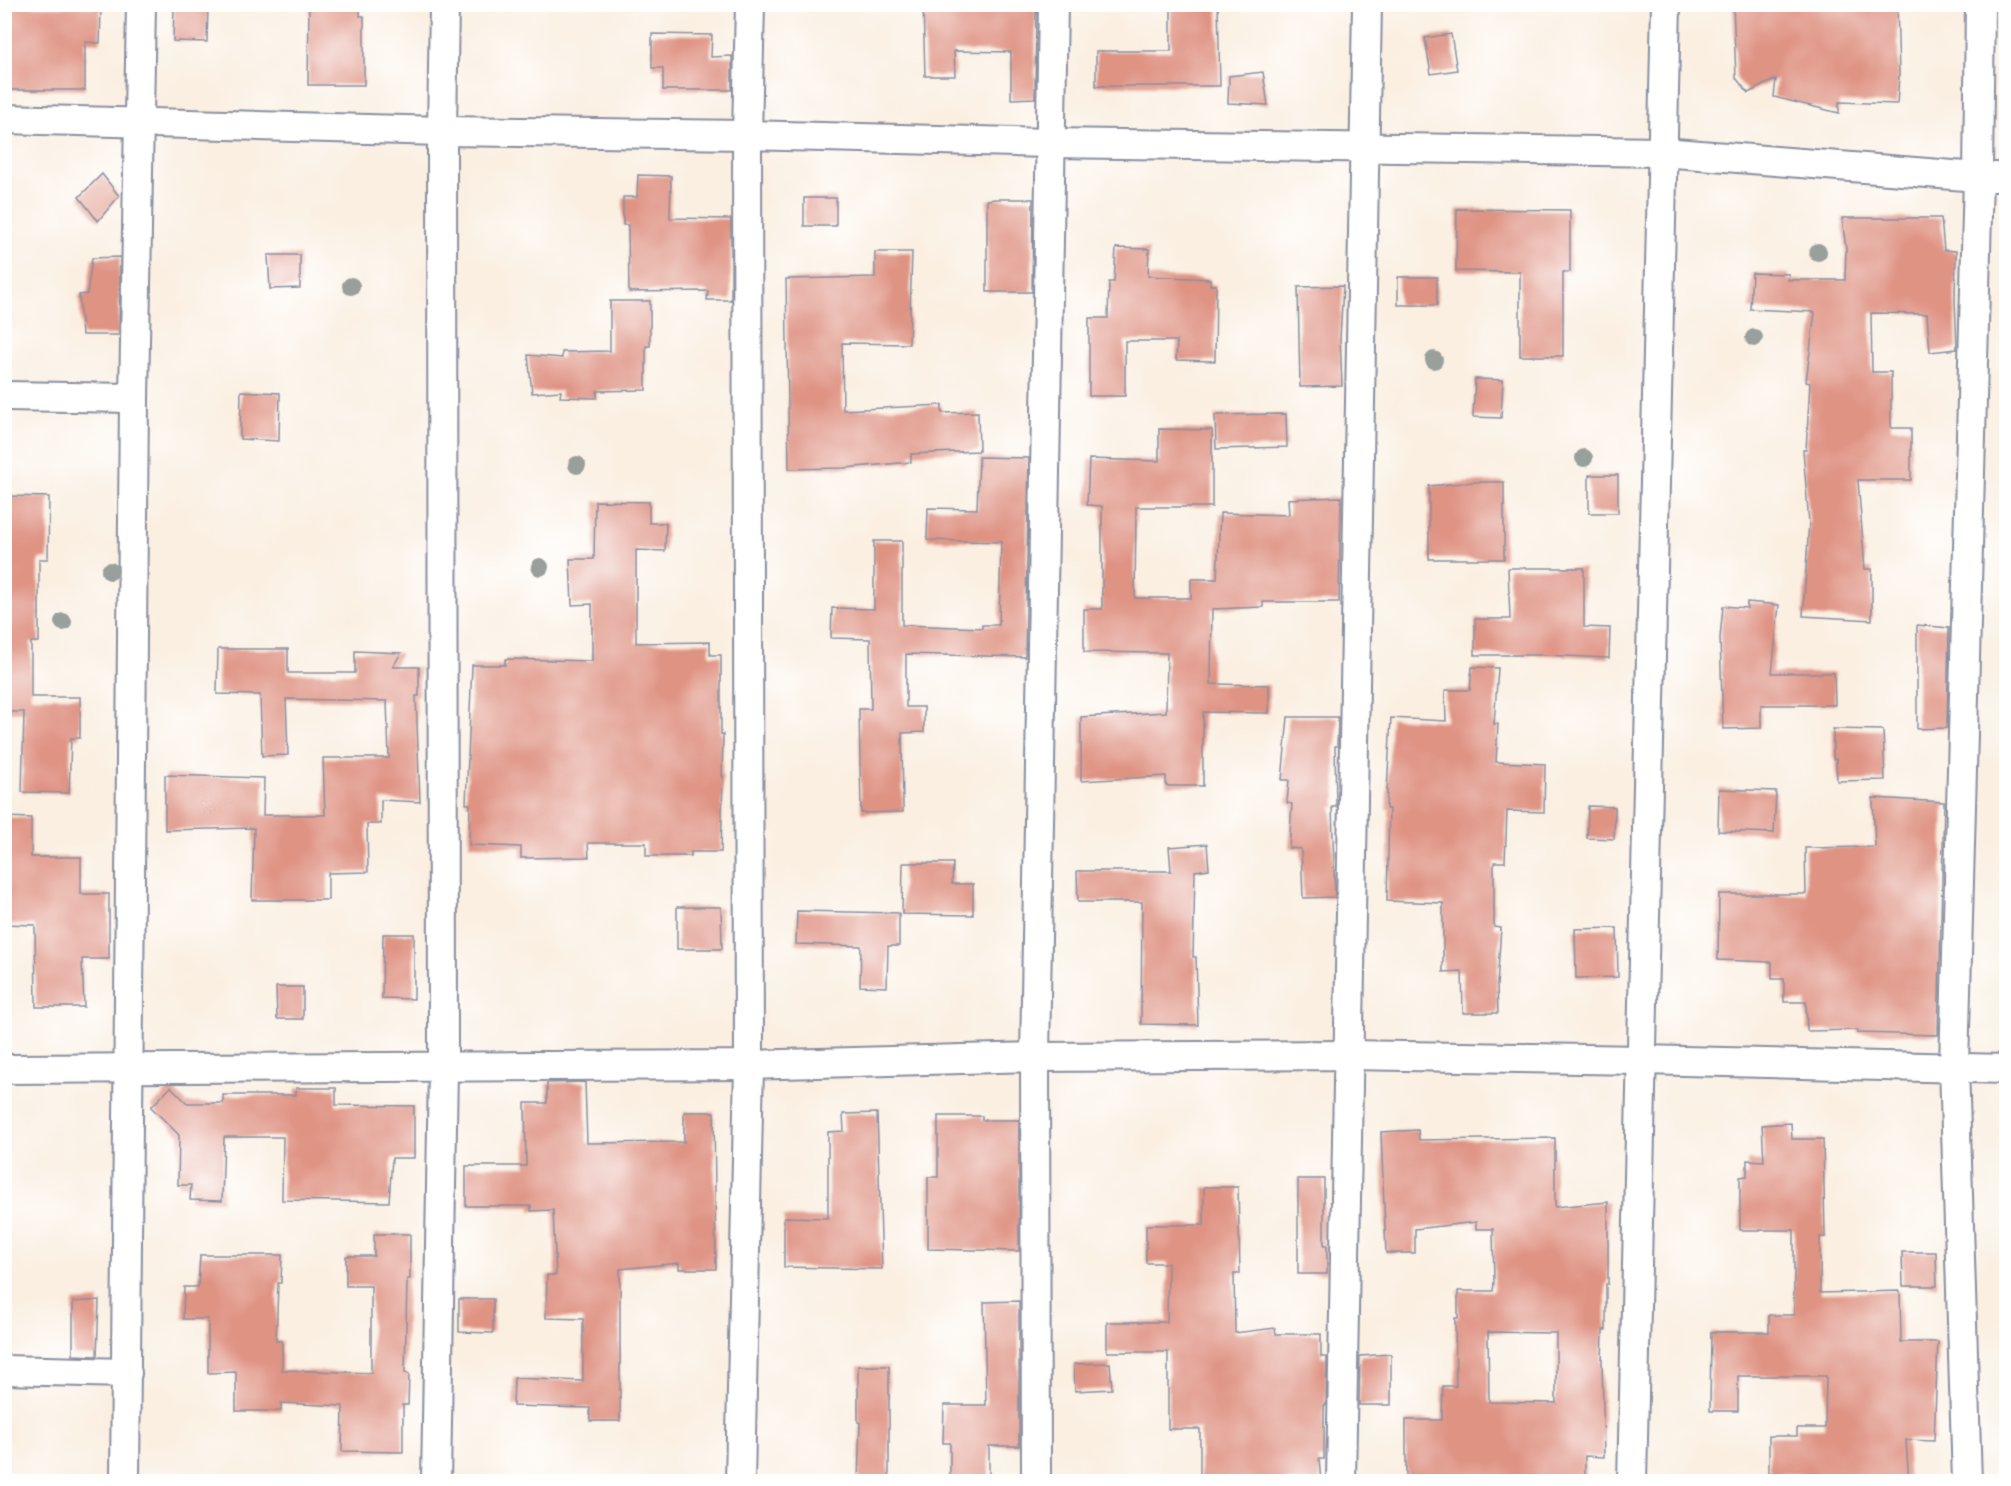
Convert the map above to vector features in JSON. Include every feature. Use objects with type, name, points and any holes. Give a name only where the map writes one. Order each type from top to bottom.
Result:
[{"type":"street","points":[[125,1482],[134,399],[141,4]]},
{"type":"street","points":[[436,1482],[443,1068],[442,131],[444,4]]},
{"type":"street","points":[[740,1482],[749,1065],[747,135],[750,4]]},
{"type":"street","points":[[1036,1482],[1035,1057],[1053,4]]},
{"type":"street","points":[[1341,1482],[1367,4]]},
{"type":"street","points":[[1632,1482],[1666,4]]},
{"type":"street","points":[[1967,1482],[1954,1066],[1978,177],[1980,4]]},
{"type":"street","points":[[4,119],[442,131],[1662,152],[1978,177],[2007,177]]},
{"type":"street","points":[[4,396],[134,399]]},
{"type":"street","points":[[4,1069],[749,1065],[1035,1057],[1348,1055],[1954,1066],[2007,1069]]},
{"type":"street","points":[[4,1370],[127,1373]]},
{"type":"building","points":[[174,4],[208,4],[207,42],[173,41]]},
{"type":"building","points":[[309,4],[360,4],[360,16],[364,16],[364,85],[308,85]]},
{"type":"building","points":[[923,4],[978,4],[978,9],[1036,5],[1035,98],[1011,99],[1011,52],[954,51],[955,76],[925,76]]},
{"type":"building","points":[[1171,4],[1218,4],[1220,86],[1096,86],[1096,51],[1171,51]]},
{"type":"building","points":[[1733,4],[1897,4],[1899,75],[1897,104],[1839,102],[1839,113],[1774,97],[1776,79],[1748,93],[1736,78]]},
{"type":"building","points":[[4,6],[101,7],[100,43],[85,42],[85,90],[4,90]]},
{"type":"building","points":[[652,34],[712,35],[711,57],[732,56],[732,90],[663,90],[663,68],[652,68]]},
{"type":"building","points":[[1451,34],[1457,70],[1431,74],[1425,38]]},
{"type":"building","points":[[1263,72],[1268,105],[1228,103],[1229,76]]},
{"type":"building","points":[[102,174],[119,196],[98,221],[79,197]]},
{"type":"building","points":[[638,175],[671,176],[670,218],[731,219],[731,300],[707,300],[708,291],[629,292],[628,225],[623,225],[623,197],[637,197]]},
{"type":"building","points":[[804,198],[836,198],[836,226],[804,226]]},
{"type":"building","points":[[1033,199],[1032,292],[987,292],[987,200]]},
{"type":"building","points":[[1457,209],[1570,210],[1570,272],[1563,272],[1563,356],[1520,356],[1520,272],[1456,271]]},
{"type":"building","points":[[1842,218],[1941,218],[1944,250],[1956,251],[1957,349],[1930,352],[1927,314],[1871,313],[1872,372],[1891,372],[1891,428],[1911,428],[1911,480],[1858,480],[1865,569],[1872,569],[1872,620],[1803,616],[1809,523],[1803,450],[1806,450],[1810,383],[1806,382],[1815,312],[1750,309],[1752,273],[1789,274],[1788,280],[1845,280],[1846,249]]},
{"type":"building","points":[[1116,248],[1149,249],[1148,276],[1210,279],[1210,285],[1216,285],[1215,361],[1176,360],[1177,341],[1125,341],[1125,396],[1089,396],[1089,318],[1108,318],[1109,282],[1114,282]]},
{"type":"building","points":[[875,252],[912,252],[909,344],[842,343],[843,410],[942,405],[942,413],[978,412],[979,451],[911,454],[911,462],[844,468],[789,469],[786,279],[875,277]]},
{"type":"building","points":[[268,255],[300,255],[300,288],[270,289]]},
{"type":"building","points":[[120,257],[119,335],[82,335],[79,295],[87,294],[92,258]]},
{"type":"building","points":[[1398,277],[1437,277],[1437,305],[1398,305]]},
{"type":"building","points":[[1343,286],[1340,338],[1342,386],[1300,387],[1298,287]]},
{"type":"building","points":[[610,301],[650,301],[650,346],[646,346],[646,390],[597,391],[597,398],[560,397],[561,391],[532,393],[528,355],[562,358],[562,352],[610,351]]},
{"type":"building","points":[[1475,379],[1503,380],[1501,418],[1473,417]]},
{"type":"building","points":[[241,391],[280,393],[279,441],[240,439]]},
{"type":"building","points":[[1286,414],[1287,447],[1216,449],[1215,415]]},
{"type":"building","points":[[1159,429],[1212,430],[1212,507],[1136,507],[1135,598],[1191,598],[1191,579],[1217,579],[1220,513],[1289,515],[1288,499],[1341,497],[1339,602],[1263,602],[1263,607],[1212,609],[1211,684],[1269,685],[1269,713],[1203,712],[1203,786],[1166,786],[1166,776],[1081,781],[1081,717],[1166,712],[1167,653],[1084,652],[1084,609],[1102,609],[1102,506],[1087,505],[1089,459],[1159,461]]},
{"type":"building","points":[[979,457],[1029,458],[1025,657],[906,654],[906,707],[924,707],[924,732],[902,733],[903,812],[861,813],[859,709],[871,709],[870,639],[831,638],[832,608],[874,609],[874,541],[902,541],[902,625],[982,628],[982,625],[999,625],[1001,542],[927,540],[928,508],[977,509]]},
{"type":"building","points":[[1589,475],[1618,475],[1618,513],[1589,513]]},
{"type":"building","points":[[1504,482],[1504,559],[1429,559],[1429,486]]},
{"type":"building","points":[[4,496],[49,497],[48,559],[39,559],[39,642],[31,642],[31,697],[80,697],[80,738],[71,738],[69,793],[22,792],[24,712],[4,712]]},
{"type":"building","points":[[595,501],[649,502],[649,523],[666,523],[665,551],[636,550],[636,643],[710,642],[710,655],[721,655],[723,776],[721,852],[691,852],[691,856],[646,856],[646,843],[588,843],[589,857],[521,858],[521,847],[469,845],[470,804],[466,804],[472,665],[505,665],[505,659],[592,661],[592,604],[572,605],[570,559],[594,559]]},
{"type":"building","points":[[1508,568],[1584,568],[1584,627],[1610,628],[1609,658],[1475,655],[1475,619],[1510,619]]},
{"type":"building","points":[[1747,602],[1779,605],[1772,673],[1834,673],[1835,705],[1761,705],[1761,728],[1723,729],[1720,638],[1723,606],[1747,608]]},
{"type":"building","points":[[1917,625],[1949,628],[1947,728],[1917,729]]},
{"type":"building","points":[[218,649],[288,649],[288,673],[355,673],[355,651],[401,653],[393,667],[419,667],[419,696],[416,696],[420,802],[381,800],[381,824],[367,824],[368,872],[328,873],[328,900],[252,900],[254,828],[165,830],[165,775],[264,778],[263,815],[325,815],[323,758],[389,758],[387,701],[286,699],[288,755],[262,756],[260,695],[217,694]]},
{"type":"building","points":[[1472,667],[1498,668],[1494,724],[1498,724],[1496,762],[1545,764],[1544,812],[1507,811],[1505,862],[1494,862],[1494,927],[1501,928],[1497,985],[1498,1013],[1463,1013],[1462,971],[1443,972],[1443,903],[1387,901],[1389,809],[1386,809],[1391,718],[1446,721],[1445,690],[1470,690]]},
{"type":"building","points":[[1288,717],[1338,717],[1337,746],[1335,746],[1336,807],[1332,807],[1335,897],[1303,898],[1301,849],[1289,848],[1292,804],[1287,803],[1289,780],[1282,780]]},
{"type":"building","points":[[1833,729],[1883,730],[1885,780],[1837,781],[1836,759],[1833,759]]},
{"type":"building","points":[[1719,789],[1776,791],[1774,833],[1718,831]]},
{"type":"building","points":[[1873,798],[1944,802],[1938,1035],[1857,1033],[1858,1030],[1807,1031],[1806,1002],[1784,1002],[1784,979],[1772,979],[1772,962],[1718,960],[1719,894],[1806,894],[1805,848],[1875,847]]},
{"type":"building","points":[[1588,806],[1615,807],[1614,839],[1587,838]]},
{"type":"building","points":[[4,817],[31,818],[31,857],[81,857],[81,894],[109,894],[109,959],[82,959],[84,1007],[36,1007],[35,925],[4,924]]},
{"type":"building","points":[[1207,844],[1209,869],[1195,871],[1193,957],[1196,957],[1198,1025],[1141,1024],[1142,902],[1078,902],[1077,871],[1171,871],[1169,847]]},
{"type":"building","points":[[903,863],[953,863],[952,884],[973,884],[973,915],[902,914]]},
{"type":"building","points":[[677,907],[721,907],[722,949],[677,949]]},
{"type":"building","points":[[797,911],[899,913],[899,946],[888,946],[887,987],[860,986],[861,946],[796,944]]},
{"type":"building","points":[[1617,928],[1618,977],[1576,978],[1575,929]]},
{"type":"building","points":[[383,934],[414,934],[414,999],[382,998]]},
{"type":"building","points":[[276,987],[303,987],[303,1019],[277,1019]]},
{"type":"building","points":[[585,1082],[587,1143],[684,1142],[684,1112],[714,1112],[716,1269],[679,1269],[679,1263],[620,1269],[620,1421],[590,1421],[590,1408],[513,1406],[514,1378],[583,1381],[583,1319],[546,1318],[547,1275],[556,1275],[553,1210],[531,1211],[531,1206],[466,1206],[466,1166],[526,1166],[525,1103],[547,1103],[547,1083]]},
{"type":"building","points":[[171,1087],[187,1103],[223,1103],[223,1095],[296,1095],[296,1088],[336,1088],[336,1105],[414,1106],[414,1158],[392,1158],[389,1202],[282,1200],[283,1137],[224,1137],[222,1201],[190,1200],[191,1185],[178,1185],[179,1135],[151,1107]]},
{"type":"building","points":[[877,1113],[882,1269],[784,1267],[784,1217],[828,1218],[828,1132],[844,1131],[843,1114]]},
{"type":"building","points":[[938,1116],[982,1116],[982,1120],[1019,1120],[1019,1251],[928,1249],[928,1177],[938,1177]]},
{"type":"building","points":[[1791,1123],[1792,1139],[1823,1139],[1825,1237],[1820,1237],[1820,1293],[1900,1291],[1901,1342],[1938,1342],[1934,1441],[1906,1440],[1909,1482],[1803,1482],[1803,1474],[1769,1474],[1769,1436],[1797,1436],[1797,1428],[1825,1428],[1826,1376],[1738,1376],[1738,1411],[1710,1411],[1711,1332],[1769,1332],[1769,1315],[1794,1315],[1794,1230],[1740,1230],[1740,1177],[1747,1176],[1747,1160],[1764,1161],[1762,1125]]},
{"type":"building","points":[[1418,1130],[1419,1140],[1555,1138],[1555,1207],[1608,1202],[1608,1284],[1606,1284],[1606,1330],[1603,1330],[1602,1362],[1604,1457],[1585,1456],[1585,1481],[1406,1482],[1406,1420],[1442,1420],[1443,1386],[1456,1386],[1455,1318],[1458,1318],[1458,1291],[1493,1291],[1493,1229],[1476,1229],[1476,1222],[1415,1229],[1415,1253],[1386,1253],[1381,1132]],"holes":[[[1488,1332],[1556,1333],[1556,1403],[1489,1402]]]},
{"type":"building","points":[[1298,1179],[1324,1179],[1324,1245],[1327,1245],[1327,1274],[1298,1274]]},
{"type":"building","points":[[1204,1187],[1238,1187],[1240,1274],[1234,1274],[1235,1333],[1275,1328],[1276,1334],[1321,1334],[1321,1357],[1327,1357],[1324,1459],[1319,1459],[1321,1482],[1200,1480],[1200,1429],[1168,1429],[1168,1352],[1107,1352],[1107,1322],[1167,1322],[1168,1263],[1146,1263],[1146,1225],[1204,1225]]},
{"type":"building","points":[[374,1234],[410,1234],[405,1373],[409,1374],[408,1405],[403,1405],[403,1452],[342,1451],[343,1406],[281,1403],[281,1411],[236,1411],[236,1372],[208,1373],[208,1319],[183,1319],[184,1287],[198,1287],[200,1255],[282,1255],[281,1283],[278,1283],[276,1341],[282,1341],[282,1370],[371,1373],[371,1286],[346,1286],[346,1256],[374,1256]]},
{"type":"building","points":[[1902,1252],[1936,1252],[1937,1286],[1903,1286]]},
{"type":"building","points":[[459,1299],[493,1299],[493,1333],[459,1332]]},
{"type":"building","points":[[99,1300],[97,1356],[73,1355],[73,1302]]},
{"type":"building","points":[[1019,1301],[1019,1446],[989,1446],[989,1482],[950,1482],[950,1443],[943,1443],[944,1405],[986,1405],[984,1302]]},
{"type":"building","points":[[1391,1354],[1391,1405],[1359,1405],[1360,1356]]},
{"type":"building","points":[[1110,1363],[1112,1389],[1075,1391],[1074,1364]]},
{"type":"building","points":[[858,1366],[889,1366],[889,1482],[858,1482],[860,1422],[858,1422]]}]
